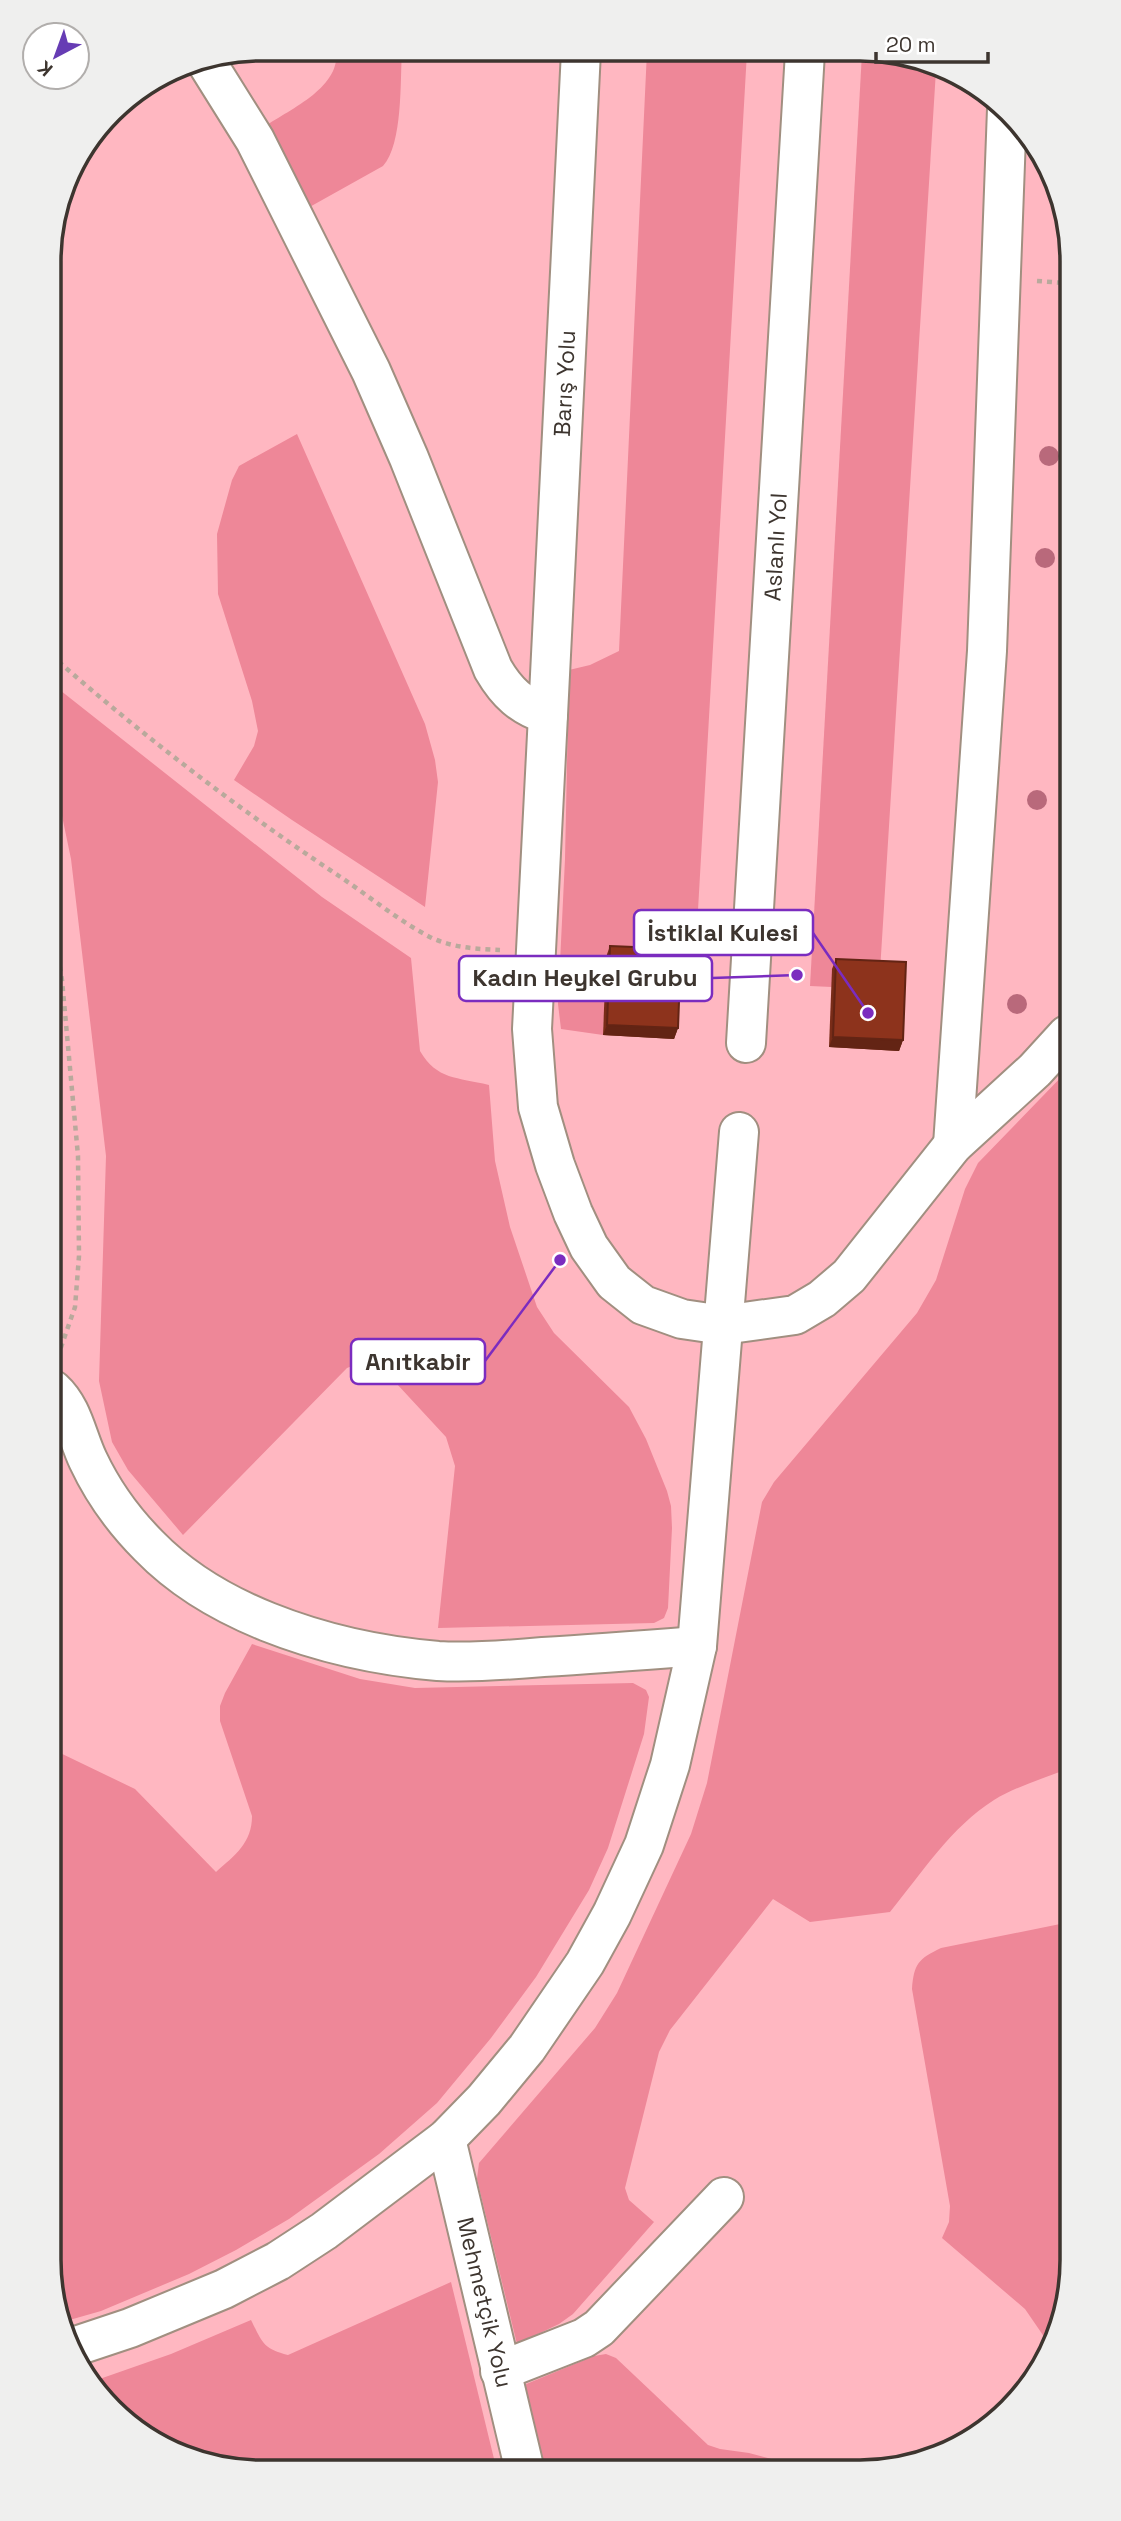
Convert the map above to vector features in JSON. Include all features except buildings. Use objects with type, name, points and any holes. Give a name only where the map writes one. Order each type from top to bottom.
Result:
[{"type":"street","name":"Barış Yolu","points":[[580,61],[532,1029],[538,1107],[550,1153],[583,1235],[614,1282],[643,1305],[682,1319],[723,1325],[795,1315],[822,1299],[849,1276],[953,1144],[1035,1070],[1060,1043]]},
{"type":"street","name":"Aslanlı Yol","points":[[746,1043],[803,61]]},
{"type":"street","points":[[210,68],[254,140],[371,371],[493,668],[502,685],[515,699],[529,709],[548,715]]},
{"type":"street","points":[[953,1144],[987,651],[1006,126]]},
{"type":"street","points":[[80,2345],[130,2328],[224,2289],[278,2261],[324,2231],[446,2139],[484,2100],[527,2048],[584,1963],[612,1914],[643,1845],[670,1765],[697,1646],[739,1132]]},
{"type":"street","points":[[61,1394],[103,1489],[124,1519],[148,1545],[174,1570],[206,1593],[282,1627],[358,1650],[440,1661],[513,1659],[697,1646]]},
{"type":"street","name":"Mehmetçik Yolu","points":[[446,2139],[522,2460]]},
{"type":"street","points":[[500,2371],[584,2338],[599,2328],[724,2197]]},
{"type":"path","points":[[62,664],[231,802],[432,937],[455,946],[536,951]]},
{"type":"path","points":[[61,1354],[75,1307],[79,1256],[78,1156],[62,978]]},
{"type":"shaded area","points":[[647,61],[746,61],[694,980],[677,979],[607,957],[603,1035],[561,1029],[558,1004],[565,859],[569,670],[590,665],[619,651]]},
{"type":"shaded area","points":[[860,61],[899,65],[936,76],[960,88],[1001,120],[1033,161],[1053,209],[1060,261],[1059,2273],[1056,2299],[1045,2336],[1018,2382],[1001,2401],[971,2426],[936,2445],[912,2453],[860,2460],[261,2460],[222,2456],[197,2449],[161,2433],[120,2401],[88,2360],[68,2312],[61,2260],[63,235],[76,185],[95,150],[120,120],[150,95],[185,76],[222,65],[248,62]]},
{"type":"shaded area","points":[[862,61],[899,65],[936,76],[880,971],[832,987],[810,986]]},
{"type":"shaded area","points":[[336,62],[401,62],[394,143],[383,166],[306,209],[264,127],[313,95],[331,75]]},
{"type":"shaded area","points":[[297,434],[425,724],[435,760],[438,782],[425,907],[234,780],[254,746],[258,731],[252,701],[218,594],[217,534],[232,480],[239,466]]},
{"type":"shaded area","points":[[62,692],[322,897],[411,958],[420,1051],[433,1067],[449,1076],[489,1085],[495,1161],[510,1227],[537,1307],[554,1333],[629,1407],[646,1439],[667,1491],[672,1528],[668,1608],[664,1618],[654,1623],[438,1628],[455,1466],[446,1437],[384,1370],[374,1366],[361,1364],[347,1368],[183,1535],[128,1470],[112,1442],[99,1381],[106,1156],[71,859],[62,814]]},
{"type":"shaded area","points":[[1060,1079],[1059,1772],[994,1800],[964,1823],[890,1912],[810,1922],[773,1899],[670,2030],[659,2052],[625,2188],[629,2200],[654,2222],[573,2314],[559,2324],[517,2344],[477,2179],[479,2163],[595,2028],[617,1993],[691,1834],[707,1783],[762,1502],[774,1482],[917,1313],[936,1280],[965,1189],[978,1163]]},
{"type":"shaded area","points":[[252,1644],[360,1679],[415,1688],[633,1683],[646,1690],[649,1697],[644,1734],[608,1848],[589,1890],[536,1977],[491,2038],[437,2103],[379,2154],[289,2219],[189,2274],[101,2311],[71,2320],[63,2286],[61,2260],[61,1753],[135,1789],[216,1872],[246,1841],[252,1816],[220,1721],[220,1706]]},
{"type":"shaded area","points":[[1059,1924],[1059,2273],[1056,2299],[1044,2337],[1025,2309],[942,2238],[949,2222],[950,2206],[912,1989],[919,1963],[941,1948]]},
{"type":"shaded area","points":[[451,2282],[494,2460],[261,2460],[222,2456],[197,2449],[161,2433],[120,2401],[101,2379],[171,2354],[251,2320],[264,2344],[288,2355]]},
{"type":"shaded area","points":[[606,2354],[616,2358],[708,2445],[776,2460],[542,2460],[524,2385],[594,2356]]},
{"type":"place","name":"Kadın Heykel Grubu","points":[[797,975]]},
{"type":"place","name":"İstiklal Kulesi","points":[[868,1013]]},
{"type":"place","name":"Anıtkabir","points":[[560,1260]]}]
